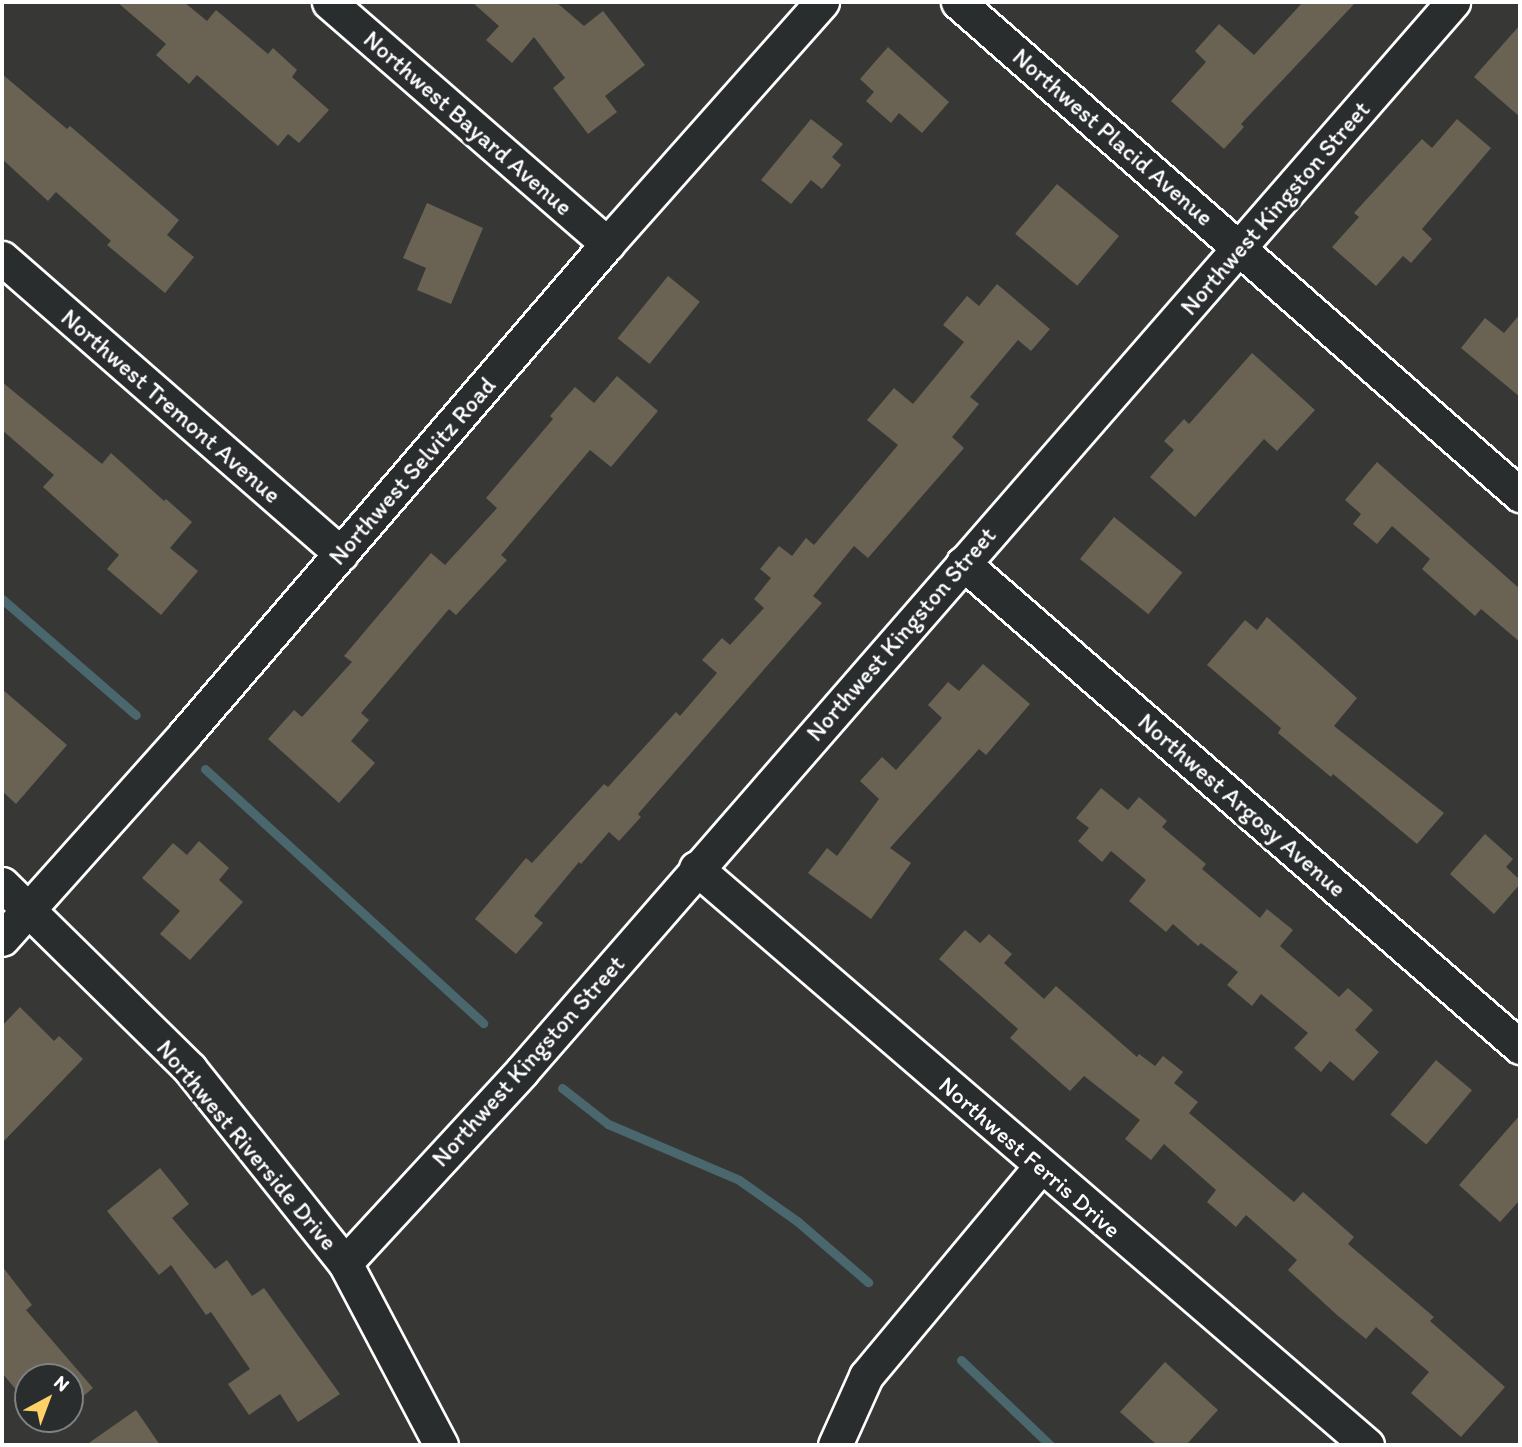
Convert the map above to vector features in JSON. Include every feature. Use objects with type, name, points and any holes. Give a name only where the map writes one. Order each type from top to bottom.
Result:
[{"type":"street","name":"Northwest Bayard Avenue","points":[[330,2],[607,244]]},
{"type":"street","name":"Northwest Selvitz Road","points":[[2,939],[341,554],[607,244],[822,2]]},
{"type":"street","name":"Northwest Placid Avenue","points":[[958,2],[1520,495]]},
{"type":"street","name":"Northwest Kingston Street","points":[[345,1262],[522,1071],[696,868],[1453,2]]},
{"type":"street","name":"Northwest Tremont Avenue","points":[[2,258],[341,554]]},
{"type":"street","name":"Northwest Argosy Avenue","points":[[963,563],[1520,1047]]},
{"type":"street","name":"Northwest Ferris Drive","points":[[696,868],[1040,1167],[1367,1445]]},
{"type":"street","name":"Northwest Riverside Drive","points":[[2,884],[190,1069],[345,1262],[441,1445]]},
{"type":"street","points":[[835,1445],[866,1376],[1040,1167]]},
{"type":"building","points":[[117,2],[184,2],[207,21],[216,10],[268,54],[273,48],[297,70],[292,77],[329,110],[299,143],[288,134],[278,146],[197,75],[189,84],[156,55],[166,44]]},
{"type":"building","points":[[472,2],[556,2],[584,26],[603,11],[645,65],[605,96],[617,112],[588,134],[553,88],[565,78],[534,37],[512,63],[486,40],[499,26]]},
{"type":"building","points":[[1303,2],[1356,2],[1241,124],[1244,127],[1224,149],[1171,101],[1206,62],[1195,51],[1219,24],[1254,55]]},
{"type":"building","points":[[1520,25],[1520,117],[1474,77]]},
{"type":"building","points":[[888,47],[949,102],[922,133],[899,113],[891,123],[866,101],[874,92],[860,79]]},
{"type":"building","points":[[2,74],[67,129],[70,126],[179,220],[167,235],[194,257],[165,293],[107,245],[111,241],[56,192],[48,201],[2,159]]},
{"type":"building","points":[[811,119],[843,144],[832,157],[841,165],[822,189],[811,180],[791,204],[761,180]]},
{"type":"building","points":[[1457,119],[1491,148],[1422,229],[1432,239],[1411,263],[1403,256],[1376,286],[1332,247],[1359,217],[1354,213],[1422,139],[1432,148]]},
{"type":"building","points":[[1057,184],[1119,236],[1077,286],[1015,234]]},
{"type":"building","points":[[427,203],[483,228],[451,304],[417,290],[426,268],[403,258]]},
{"type":"building","points":[[668,276],[700,302],[650,364],[618,338]]},
{"type":"building","points":[[997,284],[1050,329],[1031,351],[1018,340],[970,397],[979,404],[952,437],[964,448],[868,558],[854,546],[813,596],[822,603],[638,814],[641,817],[619,841],[609,832],[581,864],[579,862],[534,916],[543,923],[516,954],[475,919],[526,858],[532,863],[604,784],[608,787],[676,712],[680,716],[717,673],[702,660],[722,638],[730,645],[764,608],[754,599],[771,578],[760,569],[779,546],[792,556],[806,538],[814,545],[898,445],[867,420],[894,388],[913,404],[964,342],[943,325],[967,296],[979,306]]},
{"type":"building","points":[[1520,314],[1520,397],[1461,348],[1485,318],[1504,333]]},
{"type":"building","points":[[1252,353],[1315,410],[1277,451],[1264,439],[1195,517],[1150,477],[1174,450],[1164,441],[1184,419],[1189,424]]},
{"type":"building","points":[[617,376],[658,411],[611,467],[590,450],[501,555],[507,560],[456,615],[449,609],[361,713],[369,720],[351,741],[375,763],[339,803],[268,739],[294,710],[302,717],[352,662],[344,656],[431,553],[445,565],[497,508],[486,498],[553,419],[550,416],[575,387],[594,403]]},
{"type":"building","points":[[2,382],[102,464],[111,453],[164,501],[166,499],[192,522],[170,548],[198,571],[161,615],[107,569],[119,555],[43,487],[54,475],[2,430]]},
{"type":"building","points":[[1377,462],[1520,589],[1520,642],[1481,609],[1475,616],[1422,569],[1430,559],[1392,526],[1377,544],[1353,524],[1361,514],[1345,500]]},
{"type":"building","points":[[1114,517],[1182,572],[1148,614],[1080,559]]},
{"type":"building","points":[[1267,617],[1357,698],[1334,726],[1444,813],[1417,844],[1333,774],[1331,777],[1278,733],[1281,728],[1207,665],[1245,620],[1257,630]]},
{"type":"building","points":[[983,664],[1030,704],[986,755],[979,749],[890,848],[911,863],[871,919],[808,873],[827,848],[837,856],[879,799],[860,781],[882,757],[896,770],[942,718],[928,705],[948,682],[959,691]]},
{"type":"building","points":[[2,689],[67,745],[16,804],[2,791]]},
{"type":"building","points":[[1101,788],[1128,810],[1139,797],[1167,821],[1162,827],[1206,864],[1202,869],[1260,918],[1267,909],[1293,930],[1280,946],[1339,997],[1348,988],[1373,1010],[1355,1030],[1379,1052],[1353,1081],[1330,1061],[1321,1072],[1294,1048],[1308,1033],[1261,994],[1252,1006],[1227,985],[1238,972],[1201,943],[1198,946],[1173,924],[1166,932],[1129,901],[1146,880],[1111,851],[1102,862],[1078,841],[1089,828],[1076,818]]},
{"type":"building","points":[[1485,834],[1513,859],[1506,867],[1520,880],[1520,884],[1494,914],[1450,874]]},
{"type":"building","points":[[199,841],[229,868],[219,880],[243,902],[190,960],[160,934],[180,911],[142,878],[173,843],[187,855]]},
{"type":"building","points":[[965,930],[980,943],[989,934],[1012,954],[1004,963],[1044,999],[1056,986],[1137,1057],[1139,1054],[1155,1066],[1163,1056],[1183,1072],[1174,1083],[1198,1102],[1189,1113],[1294,1202],[1303,1192],[1354,1237],[1348,1244],[1434,1317],[1430,1321],[1505,1387],[1461,1437],[1411,1393],[1429,1372],[1376,1327],[1366,1339],[1337,1315],[1288,1270],[1297,1260],[1246,1215],[1236,1227],[1207,1202],[1216,1190],[1164,1144],[1151,1160],[1125,1139],[1140,1120],[1084,1076],[1070,1091],[1010,1038],[1018,1029],[939,959]]},
{"type":"building","points":[[20,1007],[54,1041],[59,1036],[83,1059],[2,1143],[2,1026]]},
{"type":"building","points":[[1436,1060],[1472,1090],[1426,1145],[1390,1114]]},
{"type":"building","points":[[1520,1115],[1520,1200],[1500,1222],[1459,1185]]},
{"type":"building","points":[[160,1168],[189,1204],[172,1218],[215,1269],[227,1260],[252,1296],[264,1288],[340,1394],[298,1422],[280,1394],[249,1415],[228,1384],[250,1369],[211,1312],[206,1315],[171,1265],[159,1275],[107,1211]]},
{"type":"building","points":[[2,1266],[32,1305],[26,1310],[72,1363],[14,1363],[14,1387],[2,1373]]},
{"type":"building","points":[[1165,1362],[1218,1410],[1186,1445],[1157,1445],[1120,1412]]},
{"type":"building","points":[[84,1378],[93,1388],[84,1395]]},
{"type":"building","points":[[136,1410],[160,1445],[86,1445]]},
{"type":"waterway","points":[[2,599],[136,715]]},
{"type":"waterway","points":[[205,769],[483,1023]]},
{"type":"waterway","points":[[562,1088],[608,1124],[739,1180],[797,1221],[868,1282]]},
{"type":"waterway","points":[[961,1360],[1050,1445]]}]
